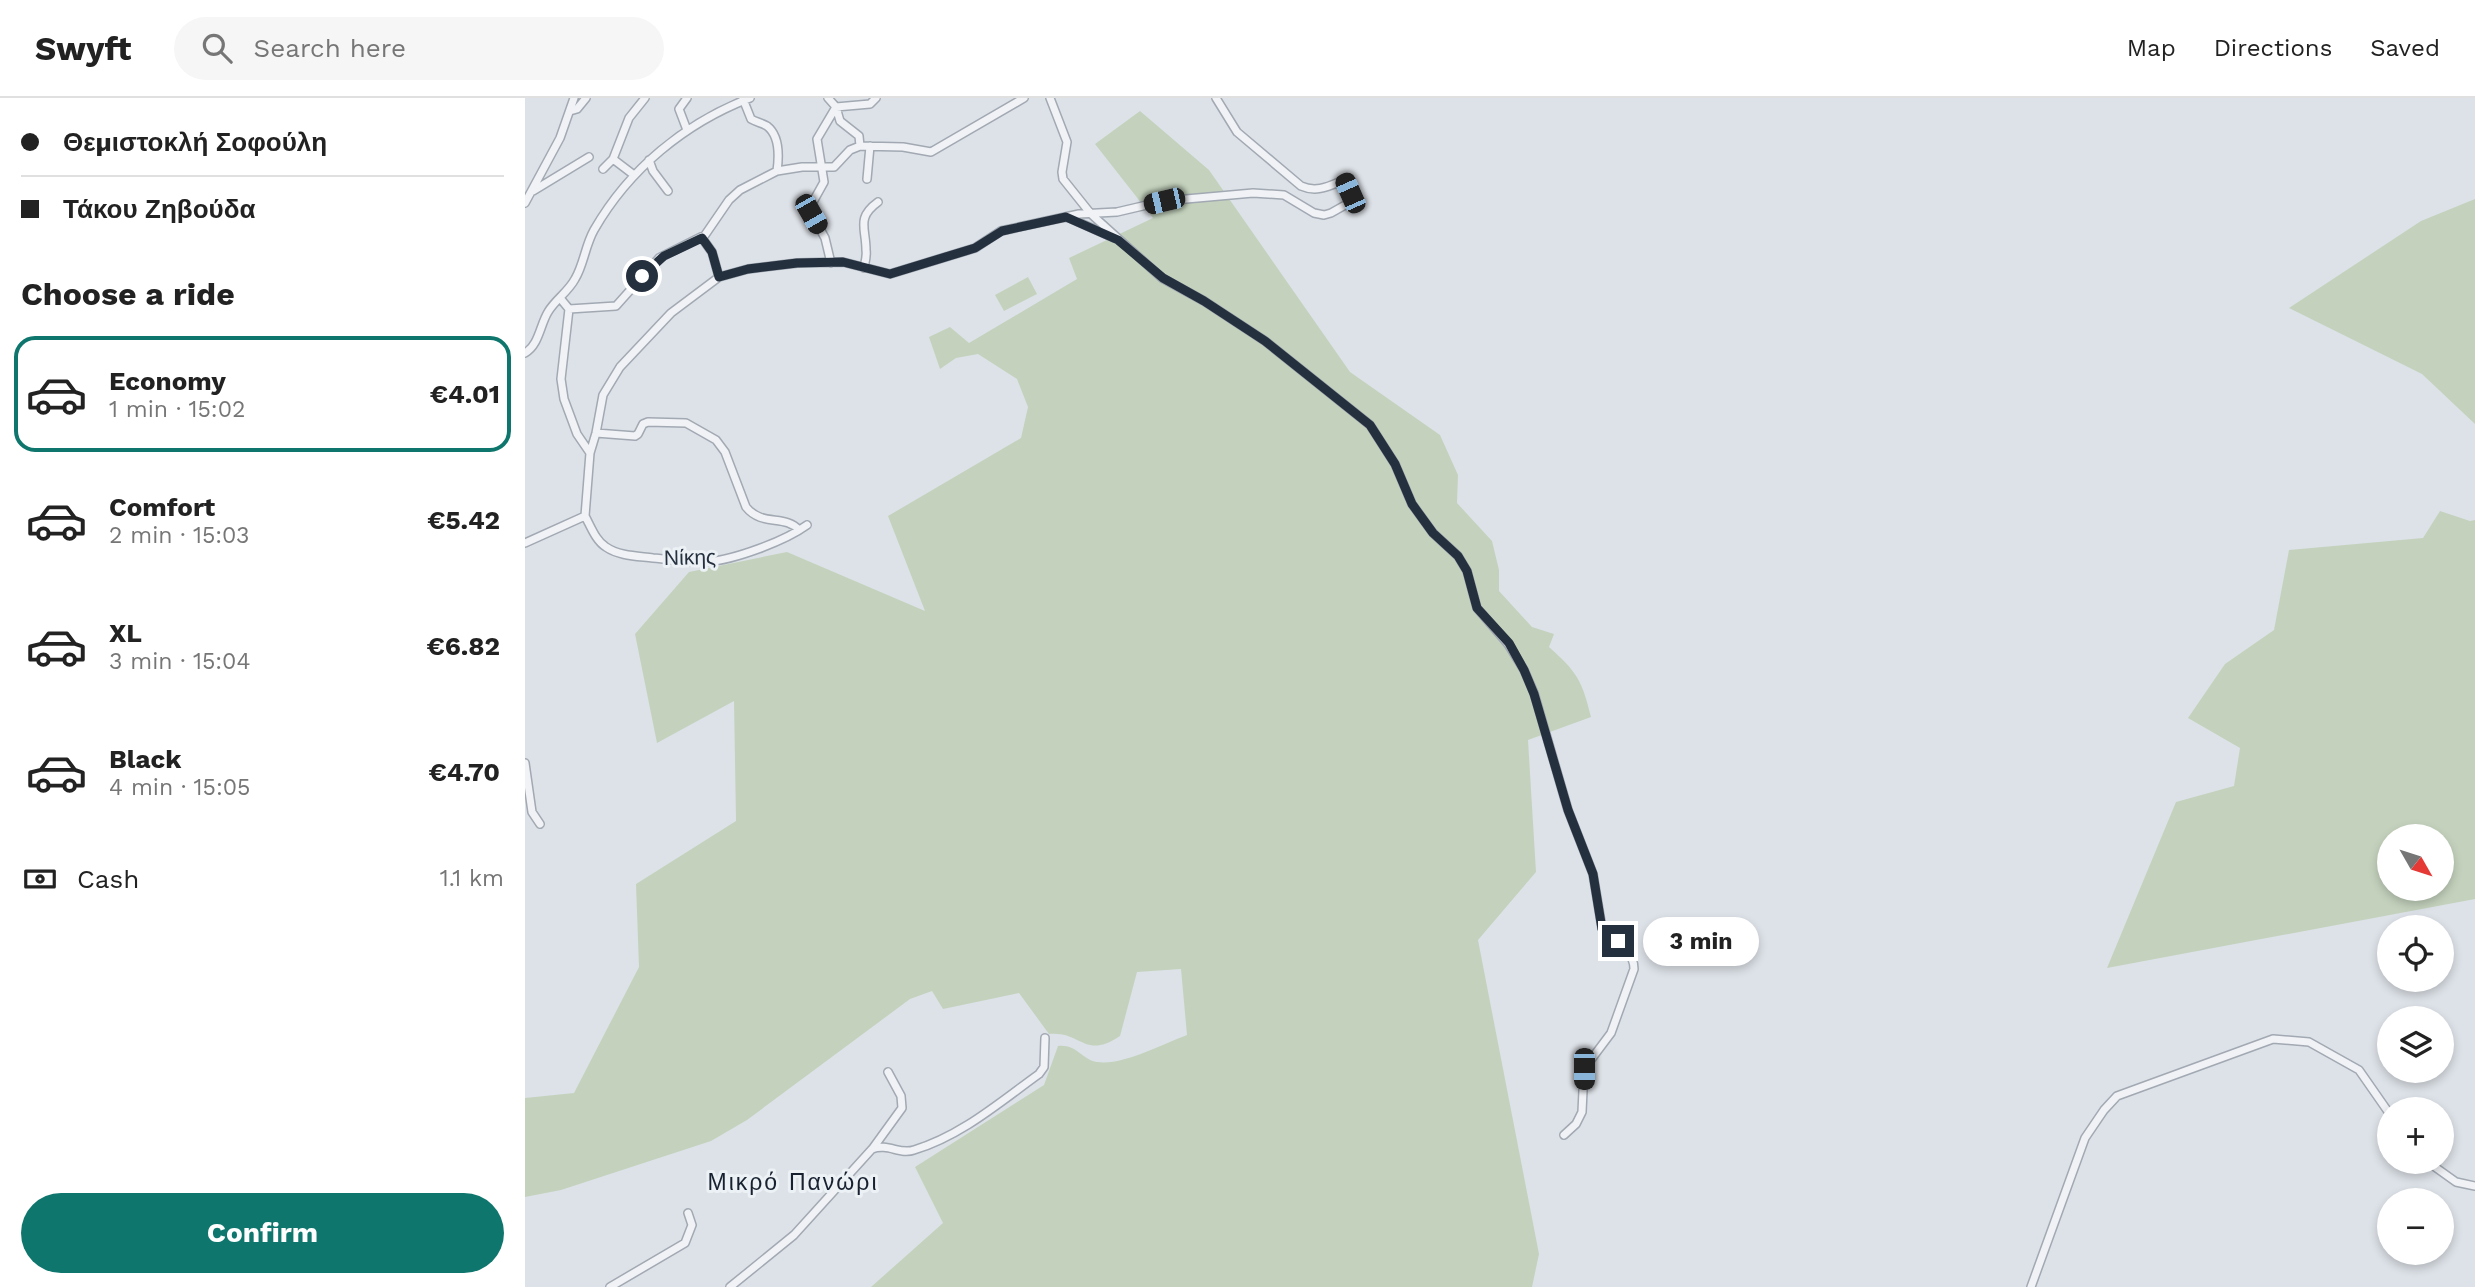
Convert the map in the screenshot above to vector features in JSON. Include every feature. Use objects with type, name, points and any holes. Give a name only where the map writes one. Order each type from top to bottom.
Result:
[{"type":"street","points":[[525,203],[561,138],[574,98]]},
{"type":"street","points":[[570,111],[579,107],[586,98]]},
{"type":"street","points":[[603,169],[613,159],[629,118],[645,98]]},
{"type":"street","points":[[687,98],[679,109],[687,130]]},
{"type":"street","points":[[828,98],[836,107],[840,121],[859,136],[860,146]]},
{"type":"street","points":[[836,107],[870,104],[876,98]]},
{"type":"street","points":[[569,309],[613,308],[659,258],[702,238],[732,197],[777,170],[837,166],[845,154],[860,146],[903,147],[931,152],[1024,98]]},
{"type":"street","points":[[1050,98],[1067,142],[1063,179],[1091,214],[1163,278],[1265,341],[1370,425],[1395,464],[1412,504],[1433,533],[1458,556],[1467,571],[1477,608],[1509,643],[1524,670],[1534,694],[1568,810],[1593,874],[1602,929],[1618,941],[1634,961],[1634,969],[1611,1033],[1584,1069],[1582,1112],[1576,1124],[1564,1135]]},
{"type":"street","points":[[525,543],[585,516],[590,453],[603,395],[621,367],[671,313],[719,277],[748,269],[784,264],[831,262],[843,262],[890,274],[975,248],[1002,231],[1066,217],[1117,212],[1164,201],[1254,193],[1284,195],[1314,213],[1331,213],[1343,208],[1350,193],[1344,180],[1313,190],[1301,186],[1237,132],[1216,98]]},
{"type":"street","points":[[525,353],[532,348],[547,314],[579,272],[593,232],[618,194],[649,160],[687,130],[745,99],[751,119],[767,126],[772,132],[778,146],[777,170]]},
{"type":"street","points":[[831,262],[825,238],[809,209],[823,186],[817,139],[836,107]]},
{"type":"street","points":[[867,178],[870,146]]},
{"type":"street","points":[[530,193],[589,156]]},
{"type":"street","points":[[613,159],[634,175]]},
{"type":"street","points":[[649,160],[667,191]]},
{"type":"street","points":[[864,268],[867,250],[863,224],[869,210],[878,202]]},
{"type":"street","points":[[1066,217],[1118,240]]},
{"type":"street","points":[[702,238],[712,252],[719,277]]},
{"type":"street","points":[[560,298],[569,309],[561,379],[564,399],[577,434],[590,453]]},
{"type":"street","points":[[596,433],[635,436],[643,424],[648,422],[692,424],[722,445],[750,512],[763,520],[788,523],[799,530]]},
{"type":"street","name":"Νίκης","points":[[585,516],[600,543],[608,549],[624,555],[690,562],[709,562],[737,554],[777,541],[807,525]]},
{"type":"street","points":[[525,763],[532,812],[540,824]]},
{"type":"street","points":[[872,1149],[885,1146],[908,1152],[942,1140],[960,1130],[1041,1072],[1044,1065],[1045,1038]]},
{"type":"street","points":[[2031,1287],[2085,1138],[2103,1110],[2117,1096],[2273,1039],[2309,1042],[2359,1070],[2378,1097]]},
{"type":"street","points":[[730,1287],[794,1235],[872,1149],[902,1108],[901,1096],[888,1072]]},
{"type":"street","points":[[2445,1174],[2456,1182],[2475,1186]]},
{"type":"street","points":[[611,1287],[685,1243],[692,1225],[688,1213]]},
{"type":"green space","points":[[1140,111],[1209,170],[1350,372],[1440,435],[1458,475],[1457,503],[1492,541],[1499,570],[1499,591],[1532,627],[1554,634],[1549,647],[1572,670],[1585,694],[1591,717],[1528,740],[1536,872],[1478,940],[1539,1254],[1532,1287],[871,1287],[943,1223],[915,1167],[1044,1085],[1058,1046],[1070,1047],[1092,1061],[1107,1062],[1130,1058],[1187,1035],[1181,969],[1137,972],[1120,1036],[1098,1045],[1083,1043],[1069,1036],[1049,1034],[1019,993],[943,1009],[932,991],[910,999],[747,1120],[711,1141],[561,1190],[525,1197],[525,1098],[574,1093],[639,967],[636,884],[736,821],[734,701],[657,743],[635,634],[689,572],[787,552],[925,611],[888,516],[1021,438],[1028,407],[1017,379],[978,354],[956,358],[940,369],[929,337],[950,327],[969,343],[1077,279],[1069,258],[1153,218],[1095,144]]},
{"type":"green space","points":[[2475,199],[2475,424],[2422,374],[2289,308],[2421,221]]},
{"type":"green space","points":[[1028,277],[1037,294],[1004,311],[995,295]]},
{"type":"green space","points":[[2440,511],[2470,521],[2475,520],[2475,899],[2377,915],[2377,917],[2107,968],[2176,802],[2234,786],[2240,748],[2188,718],[2225,664],[2274,630],[2289,550],[2423,538]]},
{"type":"district","name":"Μικρό Πανώρι","points":[[793,1182]]},
{"type":"route","points":[[642,276],[664,256],[702,238],[712,252],[719,277],[748,269],[797,263],[843,262],[890,274],[975,248],[1002,231],[1066,217],[1118,240],[1163,278],[1265,341],[1370,425],[1395,464],[1412,504],[1433,533],[1458,556],[1467,571],[1477,608],[1509,643],[1524,670],[1534,694],[1568,810],[1593,874],[1602,929],[1618,941]]}]
